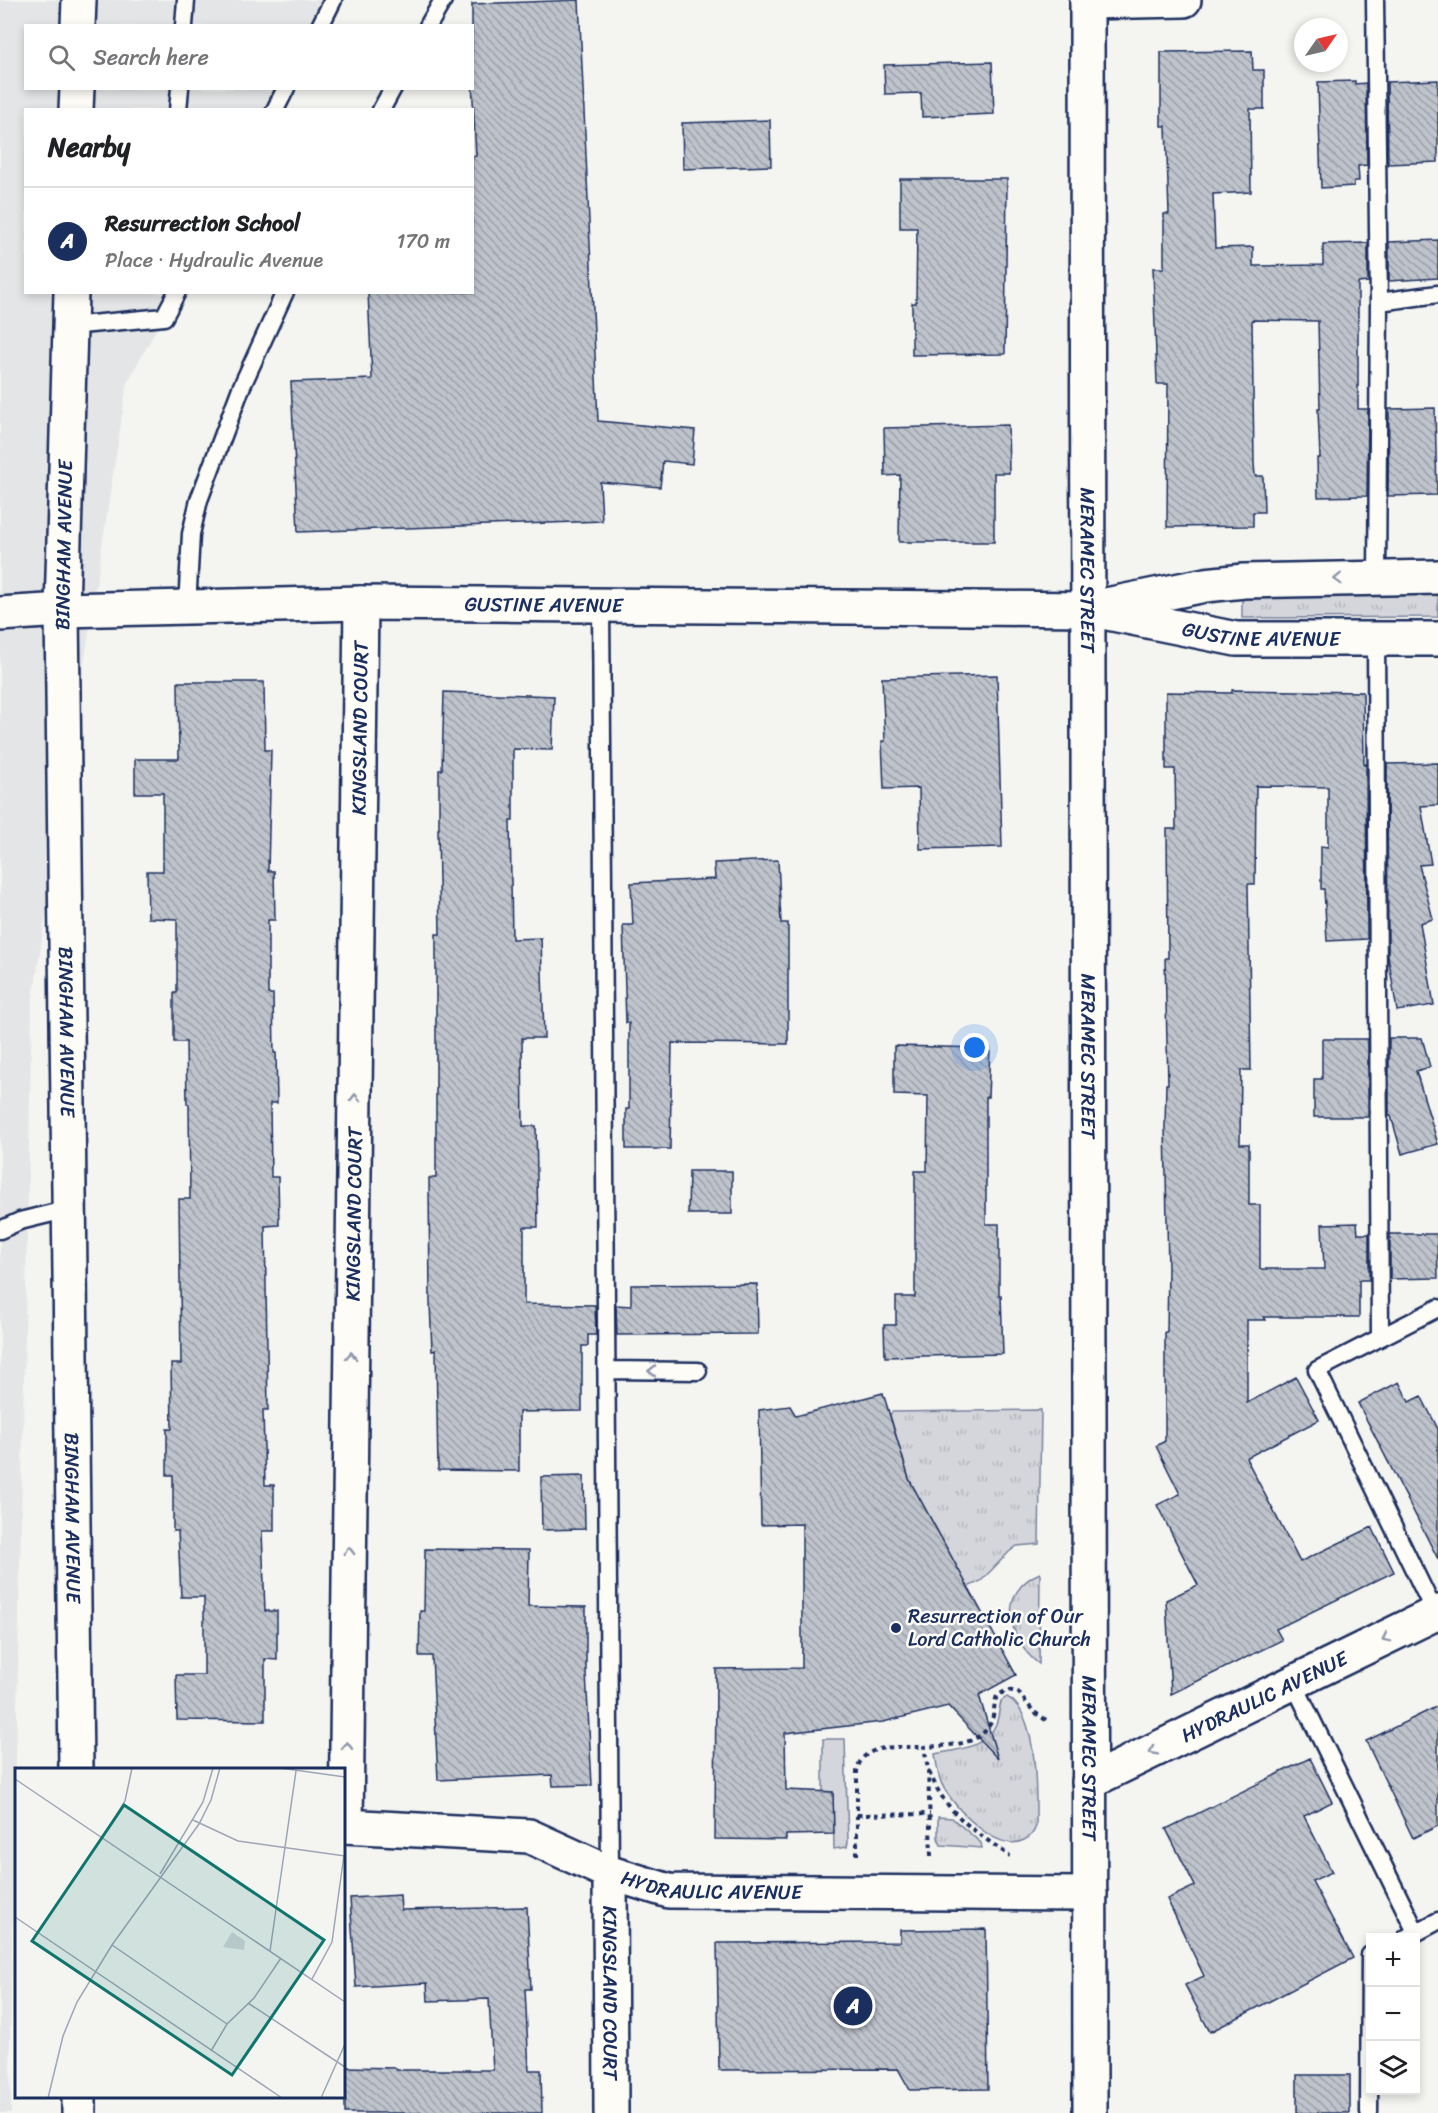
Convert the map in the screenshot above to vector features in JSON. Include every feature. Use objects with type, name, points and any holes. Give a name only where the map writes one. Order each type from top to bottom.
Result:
[{"type":"street","points":[[78,24],[79,0]]},
{"type":"street","points":[[1087,1],[1184,0]]},
{"type":"street","name":"MERAMEC STREET","points":[[1087,1],[1090,2113]]},
{"type":"street","points":[[76,90],[76,108]]},
{"type":"street","name":"BINGHAM AVENUE","points":[[71,294],[62,610],[76,1768]]},
{"type":"street","name":"GUSTINE AVENUE","points":[[1088,609],[1205,585],[1244,581],[1438,577]]},
{"type":"street","name":"GUSTINE AVENUE","points":[[0,614],[62,610],[361,603],[1088,609],[1236,639],[1438,639]]},
{"type":"street","name":"KINGSLAND COURT","points":[[345,1826],[361,603]]},
{"type":"street","name":"HYDRAULIC AVENUE","points":[[1089,1782],[1437,1613]]},
{"type":"street","name":"HYDRAULIC AVENUE","points":[[345,1826],[529,1836],[610,1873],[669,1891],[1090,1894]]},
{"type":"street","name":"KINGSLAND COURT","points":[[610,1873],[611,2113]]},
{"type":"lane","points":[[184,24],[186,0]]},
{"type":"lane","points":[[321,24],[333,0]]},
{"type":"lane","points":[[429,24],[443,0]]},
{"type":"lane","points":[[1375,0],[1379,302],[1377,578]]},
{"type":"lane","points":[[178,108],[180,90]]},
{"type":"lane","points":[[276,108],[285,90]]},
{"type":"lane","points":[[382,108],[392,90]]},
{"type":"lane","points":[[164,317],[166,294]]},
{"type":"lane","points":[[164,317],[176,294]]},
{"type":"lane","points":[[187,607],[191,534],[200,500],[241,388],[284,294]]},
{"type":"lane","points":[[1379,302],[1438,294]]},
{"type":"lane","points":[[70,326],[164,317]]},
{"type":"lane","points":[[601,604],[610,1873]]},
{"type":"lane","points":[[1376,639],[1380,1337]]},
{"type":"lane","points":[[0,1230],[20,1221],[69,1209]]},
{"type":"lane","points":[[1437,1613],[1317,1370],[1438,1308]]},
{"type":"lane","points":[[606,1370],[698,1371]]},
{"type":"lane","points":[[1294,1684],[1410,1933]]},
{"type":"lane","points":[[1415,1933],[1438,1922]]},
{"type":"lane","points":[[1369,2113],[1371,1987]]},
{"type":"path","points":[[857,1855],[857,1771],[864,1756],[879,1748],[961,1744],[978,1737],[990,1726],[997,1696],[1007,1690],[1018,1692],[1034,1712],[1046,1720]]},
{"type":"path","points":[[924,1747],[928,1769],[931,1856]]},
{"type":"path","points":[[928,1769],[939,1792],[953,1810],[987,1840],[1010,1856]]},
{"type":"path","points":[[857,1815],[930,1814]]},
{"type":"shaded area","points":[[0,0],[335,0],[322,24],[24,24],[24,90],[286,90],[277,108],[24,108],[24,294],[175,294],[127,383],[32,1004],[15,1768],[10,2040],[11,2113],[0,2113]]},
{"type":"green space","points":[[1438,594],[1438,617],[1242,618],[1242,595]]},
{"type":"green space","points":[[1041,1410],[1039,1544],[1017,1546],[981,1581],[968,1587],[909,1479],[890,1415],[892,1412]]},
{"type":"green space","points":[[1040,1573],[1039,1664],[1020,1642],[1011,1616],[1012,1603],[1017,1591],[1026,1581]]},
{"type":"green space","points":[[1007,1697],[1017,1706],[1025,1720],[1034,1756],[1035,1776],[1036,1826],[1029,1838],[1013,1843],[991,1836],[979,1828],[959,1808],[943,1786],[935,1754],[961,1749],[986,1738],[996,1724],[1001,1701]]},
{"type":"green space","points":[[823,1739],[845,1739],[847,1847],[834,1849],[833,1792],[823,1791]]},
{"type":"green space","points":[[938,1817],[952,1818],[981,1843],[982,1848],[941,1845],[938,1838]]},
{"type":"building","points":[[579,0],[598,421],[695,430],[692,464],[663,461],[660,487],[600,482],[602,521],[298,532],[291,382],[372,379],[368,294],[474,294],[474,156],[476,156],[472,90],[474,24],[472,24],[472,4]]},
{"type":"building","points":[[1252,51],[1253,70],[1264,70],[1264,109],[1250,109],[1251,192],[1213,194],[1215,248],[1253,247],[1253,266],[1323,265],[1323,244],[1368,243],[1368,282],[1358,283],[1358,409],[1368,409],[1367,496],[1318,497],[1317,458],[1320,458],[1318,409],[1320,409],[1318,321],[1252,320],[1254,463],[1255,476],[1263,476],[1264,512],[1253,512],[1253,526],[1167,527],[1168,384],[1157,384],[1153,268],[1164,268],[1164,214],[1169,214],[1166,126],[1161,126],[1161,52]]},
{"type":"building","points":[[992,62],[994,114],[922,117],[921,93],[885,94],[884,65]]},
{"type":"building","points":[[1438,80],[1438,162],[1388,164],[1387,82]]},
{"type":"building","points":[[1355,81],[1355,84],[1366,83],[1367,165],[1358,166],[1359,181],[1354,181],[1354,186],[1321,188],[1318,82]]},
{"type":"building","points":[[770,120],[771,166],[683,169],[682,123]]},
{"type":"building","points":[[900,179],[1007,179],[1005,354],[912,355],[912,303],[916,303],[917,228],[900,228]]},
{"type":"building","points":[[1438,240],[1438,278],[1389,281],[1389,242]]},
{"type":"building","points":[[1435,408],[1437,495],[1388,496],[1389,409]]},
{"type":"building","points":[[1008,425],[1009,473],[994,473],[994,542],[899,542],[900,475],[885,476],[884,428]]},
{"type":"building","points":[[997,675],[1002,847],[920,849],[919,788],[884,789],[882,741],[885,741],[882,678]]},
{"type":"building","points":[[178,682],[264,682],[265,750],[271,750],[268,871],[274,871],[275,920],[268,920],[268,994],[273,994],[277,1103],[270,1103],[271,1177],[278,1177],[279,1225],[265,1226],[268,1410],[263,1410],[265,1485],[274,1485],[274,1531],[262,1531],[265,1611],[277,1611],[277,1660],[265,1659],[265,1721],[177,1720],[176,1675],[204,1675],[204,1597],[181,1597],[178,1531],[173,1531],[173,1475],[167,1475],[167,1429],[172,1429],[171,1364],[181,1364],[179,1199],[190,1199],[189,1104],[187,1104],[186,1042],[174,1042],[174,993],[177,993],[177,919],[148,918],[147,871],[163,871],[163,793],[135,793],[135,759],[179,759]]},
{"type":"building","points":[[1232,690],[1363,692],[1364,765],[1366,764],[1367,939],[1327,941],[1324,889],[1321,889],[1321,846],[1328,847],[1328,787],[1256,786],[1255,884],[1248,884],[1251,1070],[1241,1070],[1240,1144],[1249,1144],[1249,1205],[1260,1205],[1260,1269],[1324,1269],[1322,1224],[1357,1223],[1358,1234],[1369,1234],[1369,1280],[1359,1280],[1359,1317],[1264,1317],[1266,1320],[1247,1320],[1247,1403],[1296,1377],[1319,1420],[1246,1458],[1300,1562],[1372,1527],[1394,1572],[1276,1629],[1282,1640],[1171,1694],[1166,1600],[1198,1585],[1157,1505],[1180,1494],[1156,1446],[1165,1441],[1165,1332],[1167,1332],[1165,1127],[1166,1084],[1168,1084],[1165,958],[1168,958],[1167,829],[1176,829],[1175,769],[1166,769],[1166,692],[1232,693]]},
{"type":"building","points":[[444,692],[554,696],[552,750],[513,749],[513,821],[510,821],[512,939],[541,938],[544,1038],[522,1038],[523,1126],[536,1126],[538,1227],[524,1227],[524,1304],[595,1305],[596,1335],[588,1335],[588,1346],[582,1346],[582,1411],[519,1412],[519,1471],[438,1470],[436,1350],[432,1351],[430,1302],[429,1178],[436,1178],[436,934],[440,934],[438,829]]},
{"type":"building","points":[[1438,763],[1438,805],[1421,806],[1431,864],[1419,865],[1433,919],[1420,923],[1434,1005],[1397,1011],[1388,956],[1387,764]]},
{"type":"building","points":[[778,860],[781,923],[788,923],[788,1044],[672,1043],[670,1149],[626,1149],[626,1109],[629,1109],[629,1023],[626,1023],[623,925],[633,925],[631,883],[715,879],[714,863]]},
{"type":"building","points":[[1389,1038],[1422,1038],[1430,1067],[1416,1071],[1438,1144],[1402,1154],[1391,1116],[1389,1116]]},
{"type":"building","points":[[1322,1039],[1368,1039],[1368,1117],[1314,1117],[1314,1079],[1322,1079]]},
{"type":"building","points":[[894,1046],[990,1048],[988,1097],[986,1097],[986,1224],[999,1224],[999,1295],[1001,1295],[1003,1354],[885,1357],[884,1325],[896,1325],[896,1297],[915,1297],[915,1171],[927,1171],[928,1096],[894,1095]]},
{"type":"building","points":[[689,1171],[732,1171],[732,1214],[688,1214]]},
{"type":"building","points":[[1390,1234],[1437,1234],[1438,1278],[1390,1279]]},
{"type":"building","points":[[757,1284],[758,1334],[617,1335],[616,1305],[631,1306],[631,1285]]},
{"type":"building","points":[[1399,1382],[1409,1402],[1421,1396],[1438,1429],[1438,1559],[1358,1403]]},
{"type":"building","name":"Resurrection of Our Lord Catholic Church","points":[[883,1393],[909,1479],[1016,1675],[979,1695],[998,1759],[948,1706],[883,1722],[785,1733],[786,1790],[833,1792],[834,1834],[786,1835],[786,1840],[715,1839],[716,1669],[802,1668],[802,1524],[761,1525],[759,1410],[790,1406],[796,1416]]},
{"type":"building","points":[[584,1476],[585,1529],[542,1530],[541,1477]]},
{"type":"building","points":[[425,1549],[529,1550],[528,1606],[586,1607],[586,1673],[592,1785],[553,1786],[552,1775],[438,1780],[432,1656],[419,1656],[420,1611],[424,1611]]},
{"type":"building","points":[[1438,1706],[1438,1826],[1413,1838],[1366,1741]]},
{"type":"building","points":[[1310,1758],[1332,1802],[1304,1816],[1332,1872],[1312,1881],[1353,1958],[1210,2032],[1185,1985],[1204,1976],[1167,1899],[1195,1886],[1166,1829]]},
{"type":"building","points":[[400,1895],[401,1910],[527,1907],[531,1989],[525,1989],[529,2070],[541,2070],[542,2113],[345,2113],[345,2067],[396,2068],[396,2070],[493,2070],[489,1999],[428,2001],[427,1983],[356,1987],[350,1898]]},
{"type":"building","points":[[986,1929],[988,2089],[910,2090],[898,2069],[719,2070],[717,1943],[900,1942],[900,1930]]},
{"type":"building","points":[[1297,2075],[1350,2075],[1350,2113],[1297,2113]]},
{"type":"place","name":"Resurrection of Our Lord Catholic Church","points":[[896,1628]]},
{"type":"place","name":"Resurrection School","points":[[853,2006]]}]
